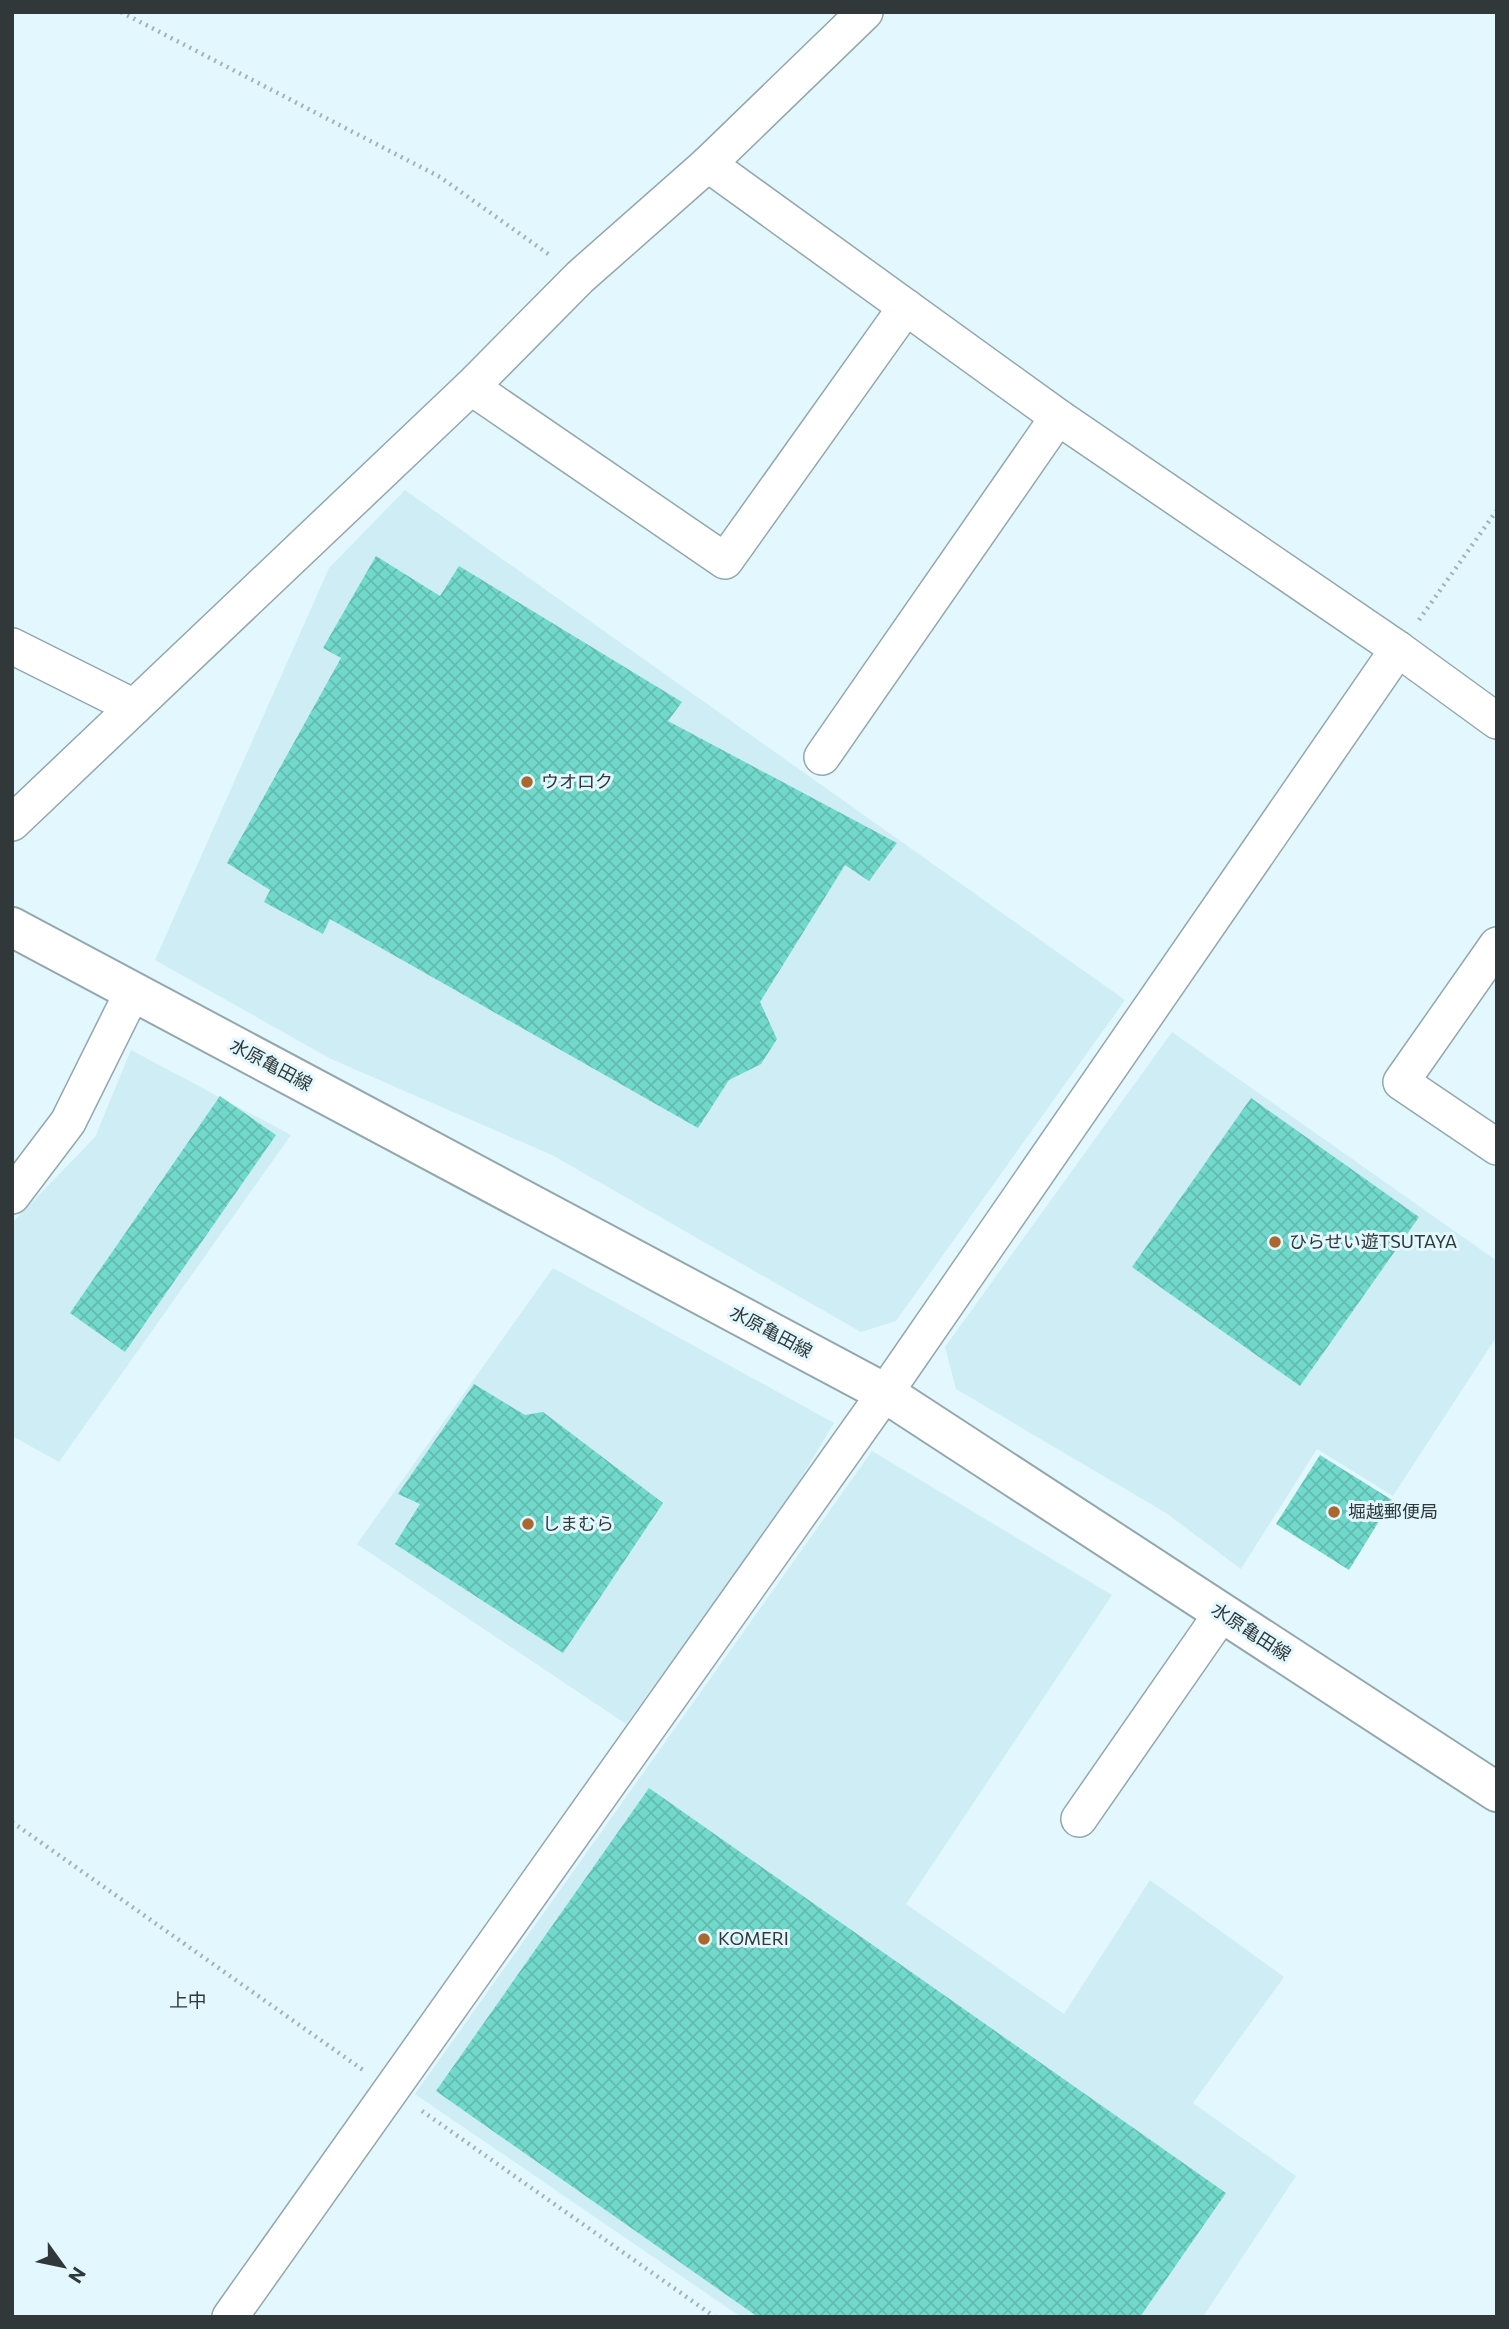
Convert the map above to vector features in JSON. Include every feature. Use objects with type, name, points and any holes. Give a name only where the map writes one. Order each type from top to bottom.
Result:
[{"type":"main road","name":"水原亀田線","points":[[12,927],[885,1393],[1497,1792]]},
{"type":"street","points":[[12,824],[471,387],[580,277],[708,164],[865,12]]},
{"type":"street","points":[[708,164],[1058,417],[1398,649],[1497,721]]},
{"type":"street","points":[[471,387],[725,561],[906,307]]},
{"type":"street","points":[[822,757],[1058,417]]},
{"type":"street","points":[[12,646],[134,708]]},
{"type":"street","points":[[230,2317],[885,1393],[1398,649]]},
{"type":"street","points":[[1497,945],[1402,1082],[1497,1147]]},
{"type":"street","points":[[12,1196],[68,1122],[133,991]]},
{"type":"street","points":[[1079,1819],[1222,1613]]},
{"type":"path","points":[[121,12],[440,177],[580,277]]},
{"type":"path","points":[[1398,649],[1497,510]]},
{"type":"path","points":[[12,1822],[715,2317]]},
{"type":"shaded area","points":[[405,490],[1125,1000],[896,1321],[861,1332],[552,1155],[331,1059],[155,960],[329,568]]},
{"type":"shaded area","points":[[1172,1032],[1497,1261],[1497,1336],[1393,1496],[1317,1449],[1241,1569],[1166,1513],[956,1389],[945,1347]]},
{"type":"shaded area","points":[[131,1050],[291,1135],[59,1462],[12,1436],[12,1223],[95,1137]]},
{"type":"shaded area","points":[[553,1268],[834,1423],[789,1498],[626,1724],[357,1544]]},
{"type":"shaded area","points":[[872,1451],[1112,1595],[906,1904],[1064,2014],[1150,1880],[1284,1977],[1193,2103],[1296,2176],[1203,2317],[741,2317],[415,2094]]},
{"type":"building","name":"ウオロク","points":[[376,556],[440,596],[459,566],[682,702],[668,721],[897,843],[869,881],[845,865],[760,1002],[777,1039],[761,1064],[729,1080],[698,1128],[330,919],[323,934],[264,902],[270,890],[227,863],[341,658],[323,648]]},
{"type":"building","points":[[220,1096],[276,1135],[125,1352],[70,1313]]},
{"type":"building","name":"ひらせい遊TSUTAYA","points":[[1251,1098],[1419,1217],[1300,1386],[1132,1267]]},
{"type":"building","name":"しまむら","points":[[474,1384],[525,1415],[543,1412],[663,1503],[563,1653],[395,1544],[420,1504],[398,1494]]},
{"type":"building","points":[[1320,1455],[1392,1500],[1349,1570],[1276,1524]]},
{"type":"building","name":"KOMERI","points":[[649,1788],[1226,2193],[1140,2317],[758,2317],[436,2091]]},
{"type":"place","name":"ウオロク","points":[[527,782]]},
{"type":"place","name":"ひらせい遊TSUTAYA","points":[[1275,1242]]},
{"type":"place","name":"堀越郵便局","points":[[1334,1512]]},
{"type":"place","name":"しまむら","points":[[528,1524]]},
{"type":"place","name":"KOMERI","points":[[704,1939]]},
{"type":"district","name":"上中","points":[[188,2000]]}]
